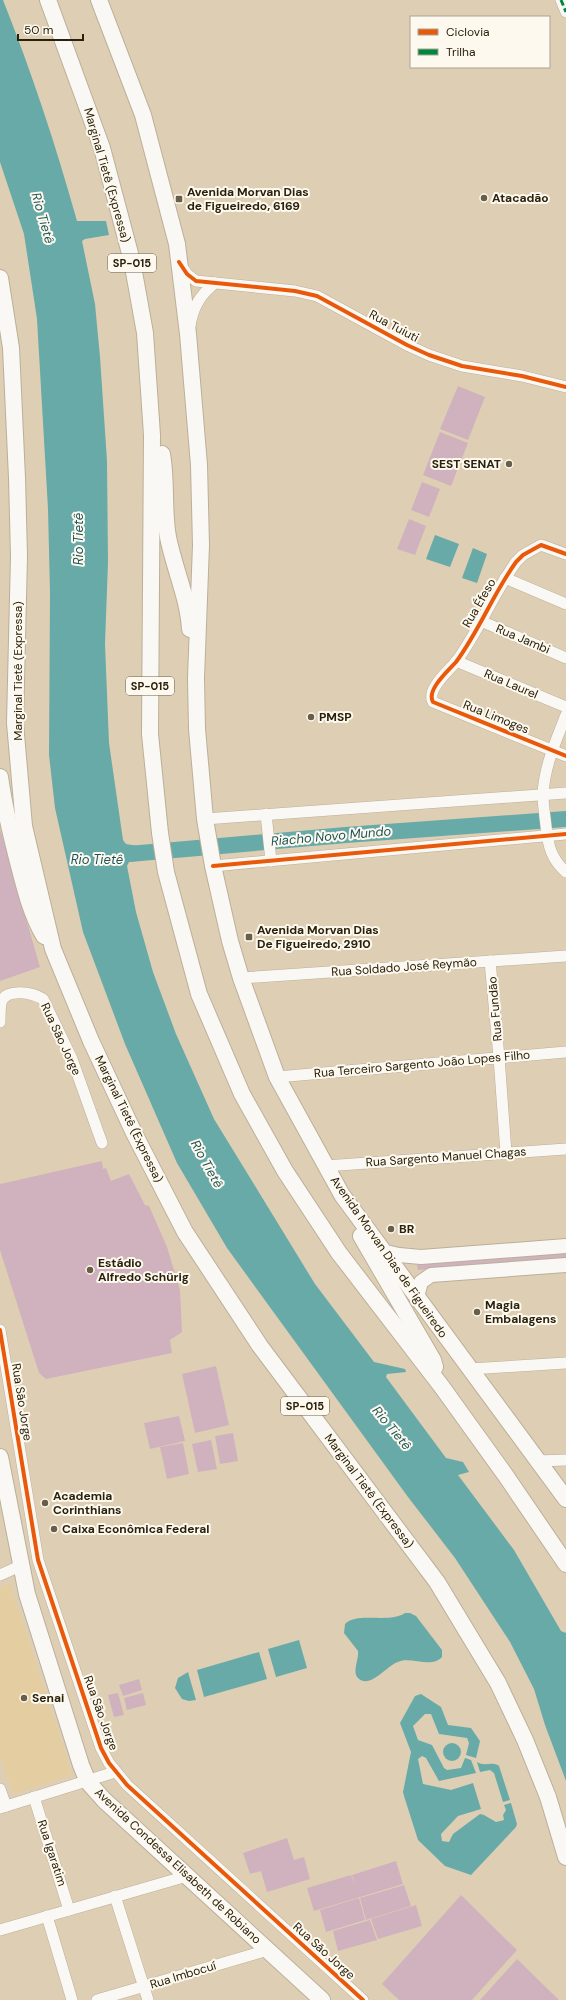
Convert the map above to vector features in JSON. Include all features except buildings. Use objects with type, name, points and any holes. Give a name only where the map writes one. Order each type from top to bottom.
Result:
[{"type":"highway","name":"Marginal Tietê (Expressa)","points":[[48,0],[102,148],[132,261],[144,333],[152,435],[150,734],[160,833],[166,872],[199,994],[242,1094],[285,1171],[339,1253],[442,1387]]},
{"type":"highway","name":"Avenida Morvan Dias de Figueiredo","points":[[99,0],[143,115],[174,234],[179,262],[188,334],[199,465],[202,545],[196,678],[197,729],[206,826],[212,862],[230,941],[277,1077],[342,1195],[386,1252],[470,1370],[566,1499]]},
{"type":"highway","name":"Marginal Tietê (Expressa)","points":[[0,278],[11,348],[17,478],[19,556],[15,723],[24,826],[53,949],[91,1041],[134,1133],[185,1232],[260,1346],[437,1582],[498,1683],[548,1798],[566,1857]]},
{"type":"highway","points":[[152,435],[163,459],[165,517],[168,538],[190,618],[193,670],[196,678]]},
{"type":"highway","points":[[0,777],[6,813],[32,913],[45,938],[53,949]]},
{"type":"highway","points":[[342,1195],[342,1204],[377,1261],[403,1310],[433,1360],[442,1387]]},
{"type":"highway","name":"SP-015","points":[[442,1387],[506,1476],[566,1564]]},
{"type":"highway","name":"Avenida Condessa Elisabeth de Robiano","points":[[0,1457],[20,1566],[27,1594],[72,1741],[88,1782],[104,1800],[322,2000]]},
{"type":"main road","points":[[386,1252],[421,1257],[566,1246]]},
{"type":"main road","points":[[418,1298],[420,1282],[431,1275],[566,1265]]},
{"type":"street","points":[[561,0],[566,12]]},
{"type":"street","name":"Rua Tuiuti","points":[[179,262],[191,278],[196,280],[295,291],[317,296],[407,345],[429,355],[462,366],[522,376],[566,387]]},
{"type":"street","points":[[188,334],[191,318],[200,296],[215,283]]},
{"type":"street","name":"Rua Éfeso","points":[[433,702],[432,699],[434,689],[456,661],[505,578],[523,555],[538,546],[544,545],[566,554]]},
{"type":"street","points":[[505,578],[566,604]]},
{"type":"street","name":"Rua Jambi","points":[[481,621],[566,658]]},
{"type":"street","name":"Rua Laurel","points":[[456,661],[566,707]]},
{"type":"street","name":"Rua Limoges","points":[[433,702],[566,756]]},
{"type":"street","points":[[566,715],[552,751],[546,774],[543,795],[549,848],[553,858],[566,872]]},
{"type":"street","points":[[206,826],[266,814],[566,793]]},
{"type":"street","points":[[266,814],[271,861]]},
{"type":"street","points":[[212,862],[271,861],[547,831],[566,834]]},
{"type":"street","name":"Rua Soldado José Reymão","points":[[242,978],[566,956]]},
{"type":"street","name":"Rua Fundão","points":[[490,961],[500,1056],[506,1153]]},
{"type":"street","name":"Rua São Jorge","points":[[0,1022],[1,1002],[4,997],[13,994],[28,993],[43,999],[72,1059],[102,1143]]},
{"type":"street","name":"Rua Terceiro Sargento João Lopes Filho","points":[[277,1077],[500,1056],[566,1052]]},
{"type":"street","name":"Rua Sargento Manuel Chagas","points":[[325,1166],[566,1149]]},
{"type":"street","name":"Rua São Jorge","points":[[0,1330],[38,1560],[101,1748],[115,1772],[127,1785],[363,2000]]},
{"type":"street","points":[[470,1370],[566,1362]]},
{"type":"street","points":[[538,1461],[566,1460]]},
{"type":"street","points":[[0,1575],[20,1566]]},
{"type":"street","points":[[0,1789],[3,1807],[88,1782],[115,1772]]},
{"type":"street","name":"Rua Igaratim","points":[[34,1797],[70,1910]]},
{"type":"street","points":[[0,1930],[187,1876]]},
{"type":"street","points":[[115,1896],[148,2000]]},
{"type":"street","points":[[47,1916],[72,2000]]},
{"type":"street","name":"Rua Imbocuí","points":[[97,2000],[268,1950]]},
{"type":"shaded area","points":[[458,386],[485,397],[468,440],[440,429]]},
{"type":"shaded area","points":[[440,432],[468,443],[451,486],[423,475]]},
{"type":"shaded area","points":[[422,482],[440,489],[429,517],[411,510]]},
{"type":"shaded area","points":[[409,519],[426,526],[415,555],[397,549]]},
{"type":"shaded area","points":[[0,829],[40,967],[0,981]]},
{"type":"shaded area","name":"Estádio Alfredo Schürig","points":[[102,1161],[103,1169],[106,1168],[111,1181],[129,1174],[145,1205],[149,1206],[167,1247],[180,1290],[182,1332],[170,1340],[172,1353],[46,1379],[39,1373],[0,1250],[0,1184]]},
{"type":"shaded area","points":[[566,1253],[566,1258],[418,1270],[417,1265]]},
{"type":"shaded area","points":[[216,1366],[229,1425],[195,1433],[182,1374]]},
{"type":"shaded area","points":[[179,1416],[185,1441],[150,1449],[144,1423]]},
{"type":"shaded area","points":[[233,1433],[238,1461],[220,1464],[215,1436]]},
{"type":"shaded area","points":[[211,1440],[217,1469],[198,1472],[192,1444]]},
{"type":"shaded area","points":[[183,1443],[189,1474],[167,1479],[160,1447]]},
{"type":"shaded area","name":"Senai","points":[[7,1584],[11,1586],[71,1771],[69,1776],[17,1793],[13,1791],[0,1757],[0,1587]]},
{"type":"shaded area","points":[[139,1679],[142,1690],[123,1696],[119,1685]]},
{"type":"shaded area","points":[[118,1693],[124,1715],[114,1717],[108,1695]]},
{"type":"shaded area","points":[[143,1693],[146,1705],[127,1710],[124,1698]]},
{"type":"shaded area","points":[[287,1838],[294,1860],[304,1857],[310,1879],[267,1892],[261,1871],[250,1874],[243,1853]]},
{"type":"shaded area","points":[[396,1861],[403,1884],[314,1911],[307,1888],[351,1875],[355,1885],[352,1875]]},
{"type":"shaded area","points":[[404,1885],[411,1906],[366,1920],[360,1898]]},
{"type":"shaded area","points":[[461,1895],[517,1950],[472,2000],[399,2000],[382,1984]]},
{"type":"shaded area","points":[[359,1898],[365,1920],[326,1932],[320,1910]]},
{"type":"shaded area","points":[[416,1905],[422,1926],[378,1939],[371,1919]]},
{"type":"shaded area","points":[[370,1920],[377,1940],[338,1951],[333,1931]]},
{"type":"shaded area","points":[[517,1959],[559,2000],[480,2000]]},
{"type":"water","name":"Rio Tietê","points":[[0,0],[3,0],[34,82],[61,165],[77,221],[106,221],[109,235],[85,239],[82,241],[95,304],[107,461],[108,562],[105,644],[109,743],[123,840],[126,844],[151,848],[152,859],[129,862],[127,866],[136,912],[153,972],[176,1034],[214,1119],[315,1284],[374,1362],[405,1369],[406,1372],[387,1374],[386,1377],[446,1458],[463,1462],[469,1472],[458,1475],[514,1550],[561,1631],[566,1633],[566,1781],[545,1725],[534,1689],[510,1642],[455,1558],[408,1497],[227,1248],[177,1163],[125,1044],[83,932],[55,808],[49,755],[50,593],[48,509],[37,319],[24,234],[0,162]]},
{"type":"water","points":[[435,535],[459,544],[450,567],[426,559]]},
{"type":"water","points":[[473,548],[487,554],[477,583],[462,578]]},
{"type":"water","points":[[405,1613],[410,1613],[416,1616],[442,1650],[442,1657],[432,1662],[409,1660],[398,1662],[368,1681],[363,1681],[358,1678],[356,1675],[356,1669],[358,1651],[344,1633],[345,1624],[350,1620],[357,1618],[391,1618]]},
{"type":"water","points":[[299,1640],[307,1668],[276,1677],[268,1649]]},
{"type":"water","points":[[259,1652],[267,1679],[204,1697],[197,1670]]},
{"type":"water","points":[[188,1672],[196,1700],[189,1701],[182,1699],[175,1688],[178,1678]]},
{"type":"water","points":[[421,1694],[441,1707],[448,1725],[471,1728],[480,1741],[476,1758],[466,1755],[469,1743],[467,1738],[439,1734],[431,1714],[425,1714],[413,1726],[418,1740],[432,1745],[444,1768],[447,1770],[461,1768],[465,1758],[471,1760],[476,1773],[439,1781],[426,1758],[422,1756],[418,1759],[423,1784],[451,1790],[473,1783],[481,1809],[458,1816],[441,1834],[442,1841],[449,1842],[453,1834],[480,1814],[496,1822],[504,1820],[503,1815],[506,1810],[504,1805],[511,1803],[517,1824],[516,1827],[471,1875],[445,1866],[418,1840],[404,1796],[403,1792],[411,1752],[400,1723],[415,1696]]},
{"type":"water","points":[[452,1743],[456,1744],[460,1748],[460,1756],[456,1760],[452,1761],[448,1760],[444,1756],[443,1752],[444,1748],[448,1744]]},
{"type":"water","points":[[477,1762],[499,1766],[510,1800],[503,1802],[494,1773],[490,1770],[480,1772]]},
{"type":"waterway","name":"Riacho Novo Mundo","points":[[129,854],[346,835],[566,819]]},
{"type":"marked path","points":[[561,0],[566,12]]},
{"type":"cycle path","points":[[179,262],[187,274],[196,281],[295,291],[317,296],[407,345],[429,355],[462,366],[522,376],[566,387]]},
{"type":"cycle path","points":[[566,554],[541,545],[523,555],[516,562],[464,650],[456,662],[443,675],[435,686],[432,697],[433,702],[566,756]]},
{"type":"cycle path","points":[[213,866],[566,834]]},
{"type":"cycle path","points":[[0,1330],[38,1560],[101,1748],[109,1763],[127,1785],[363,2000]]},
{"type":"place","name":"Atacadão","points":[[484,198]]},
{"type":"place","name":"Avenida Morvan Dias de Figueiredo, 6169","points":[[179,199]]},
{"type":"place","name":"SEST SENAT","points":[[509,464]]},
{"type":"place","name":"PMSP","points":[[311,717]]},
{"type":"place","name":"Avenida Morvan Dias De Figueiredo, 2910","points":[[249,937]]},
{"type":"place","name":"BR","points":[[391,1229]]},
{"type":"place","name":"Estádio Alfredo Schürig","points":[[90,1270]]},
{"type":"place","name":"Magia Embalagens","points":[[477,1312]]},
{"type":"place","name":"Academia Corinthians","points":[[45,1503]]},
{"type":"place","name":"Caixa Econômica Federal","points":[[54,1529]]},
{"type":"place","name":"Senai","points":[[24,1698]]}]
